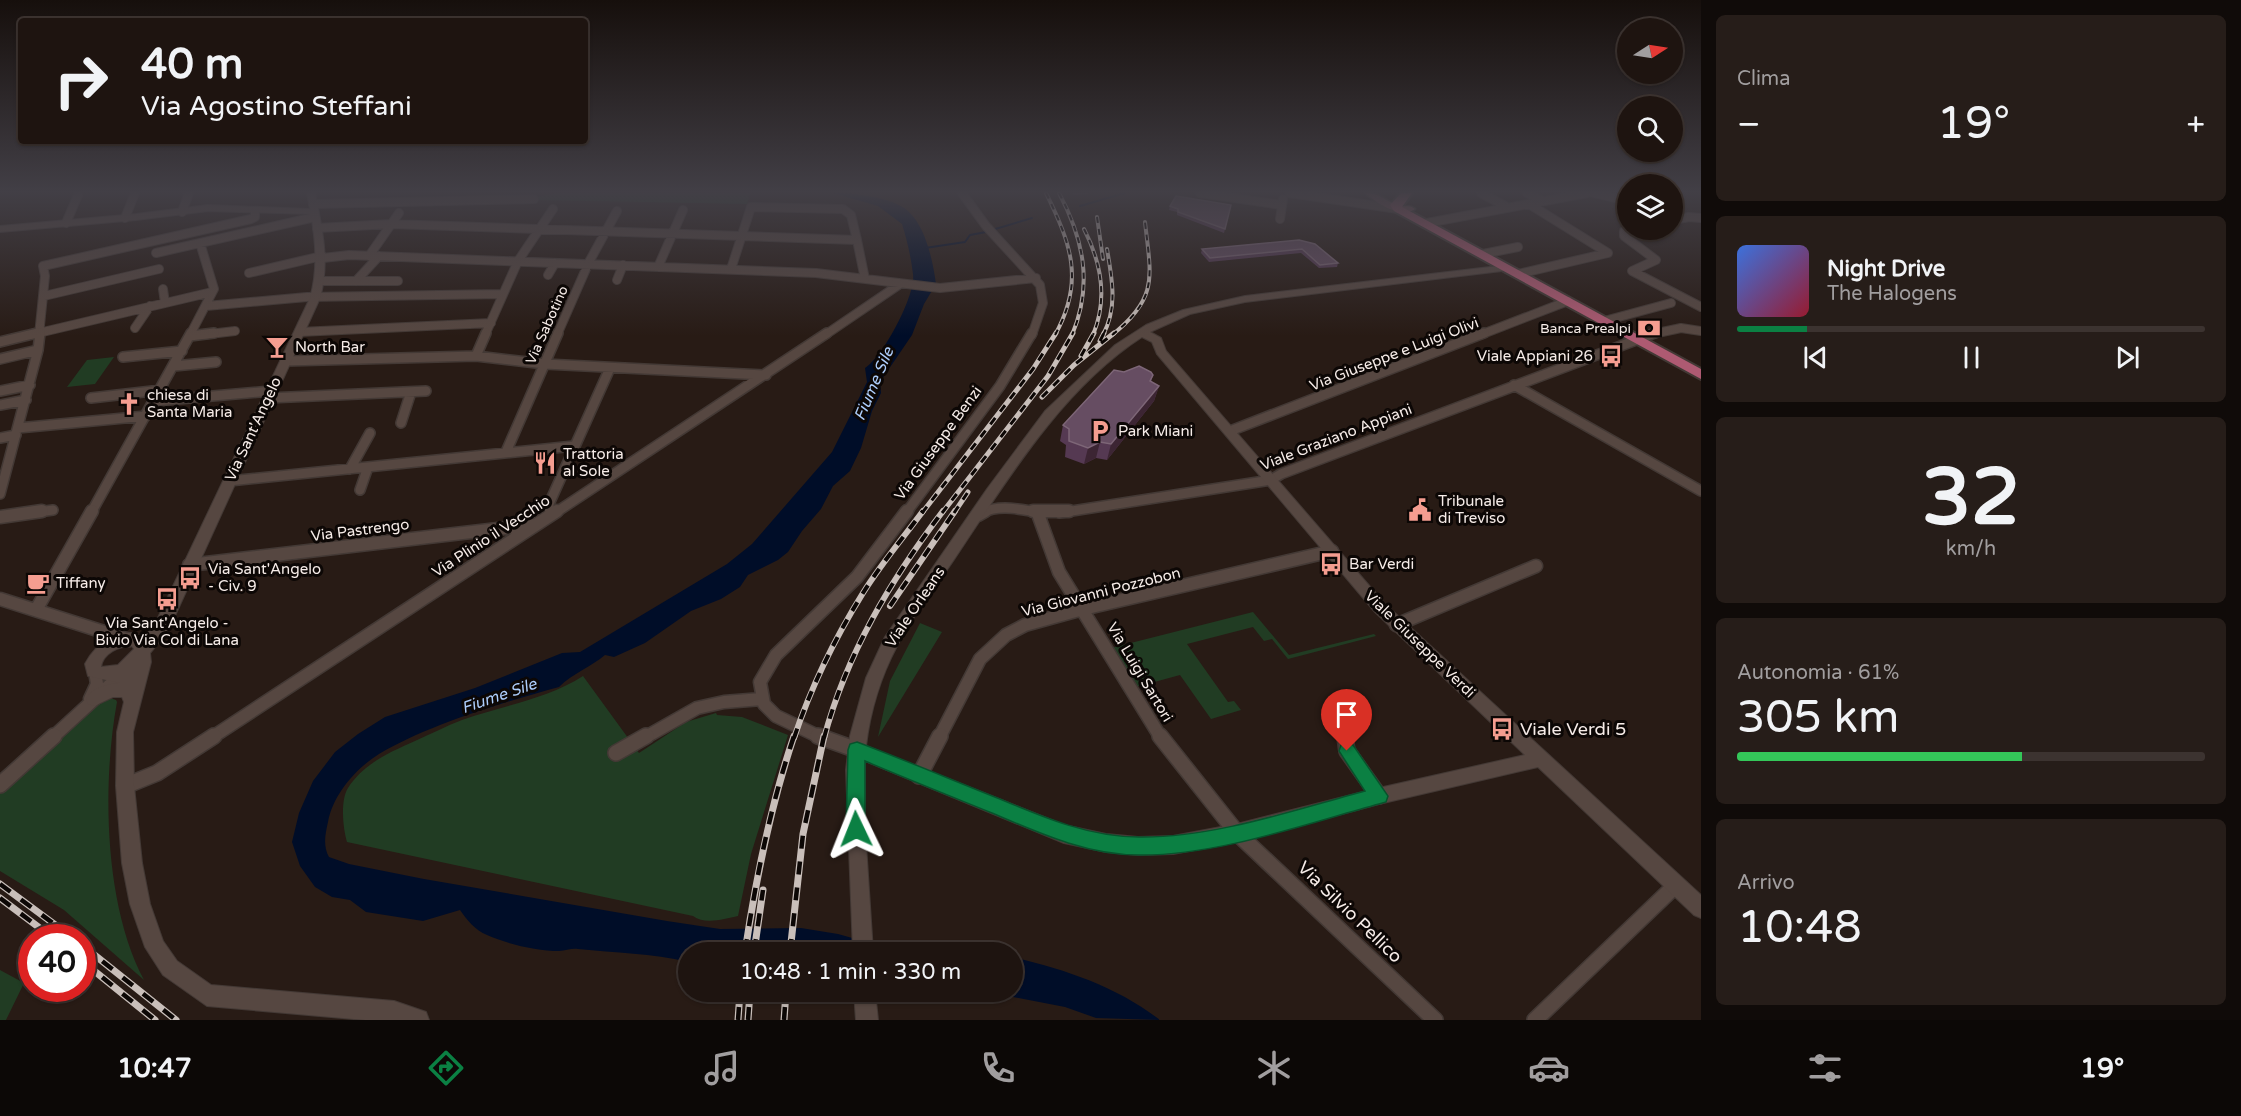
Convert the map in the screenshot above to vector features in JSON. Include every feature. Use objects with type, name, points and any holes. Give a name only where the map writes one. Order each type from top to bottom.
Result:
[{"type":"main road","points":[[1458,241],[1701,375]]},
{"type":"street","points":[[0,494],[38,350],[44,296],[43,266],[155,241]]},
{"type":"street","points":[[156,253],[209,241]]},
{"type":"street","name":"Via Sant'Angelo","points":[[106,674],[123,670],[136,649],[162,628],[189,565],[315,298],[320,280],[322,257],[319,241]]},
{"type":"street","points":[[369,256],[380,241]]},
{"type":"street","points":[[476,356],[518,261],[531,241]]},
{"type":"street","name":"Via Sabotino","points":[[506,452],[600,241]]},
{"type":"street","points":[[658,267],[669,241]]},
{"type":"street","points":[[731,269],[740,241]]},
{"type":"street","points":[[857,241],[865,279]]},
{"type":"street","points":[[1000,241],[1036,278]]},
{"type":"street","points":[[1513,271],[1608,253],[1588,241]]},
{"type":"street","points":[[1630,241],[1656,260],[1632,271],[1701,307]]},
{"type":"street","points":[[36,610],[155,401],[206,306],[212,292],[213,277],[208,271],[200,243]]},
{"type":"street","points":[[1483,255],[1518,247]]},
{"type":"street","points":[[249,273],[322,257],[344,255],[816,273],[940,288],[1036,278]]},
{"type":"street","points":[[356,281],[379,256]]},
{"type":"street","points":[[548,274],[555,263]]},
{"type":"street","points":[[616,280],[623,266]]},
{"type":"street","points":[[44,296],[159,269]]},
{"type":"street","name":"Viale Orleans","points":[[862,942],[855,796],[857,750],[867,699],[891,641],[992,492],[1049,414],[1119,347],[1171,317],[1226,302],[1513,271]]},
{"type":"street","name":"Via Giuseppe Benzi","points":[[762,699],[760,682],[767,666],[857,577],[1023,352],[1043,303],[1042,289],[1036,278]]},
{"type":"street","points":[[320,280],[398,281]]},
{"type":"street","name":"Via Plinio il Vecchio","points":[[125,786],[157,773],[553,512],[904,285]]},
{"type":"street","points":[[163,289],[165,303]]},
{"type":"street","points":[[0,342],[212,292]]},
{"type":"street","points":[[206,306],[315,298],[503,294]]},
{"type":"street","name":"Via Giuseppe e Luigi Olivi","points":[[1230,431],[1568,301]]},
{"type":"street","points":[[1604,321],[1671,303]]},
{"type":"street","points":[[135,328],[150,306]]},
{"type":"street","points":[[299,332],[491,323]]},
{"type":"street","name":"Viale Graziano Appiani","points":[[998,506],[1038,514],[1070,511],[1271,480],[1281,474],[1514,385],[1638,340],[1648,334],[1681,328],[1701,331]]},
{"type":"street","points":[[190,336],[235,331]]},
{"type":"street","name":"Viale Giuseppe Verdi","points":[[1142,332],[1157,340],[1161,352],[1396,625],[1701,908]]},
{"type":"street","points":[[0,359],[38,350]]},
{"type":"street","points":[[123,357],[182,351]]},
{"type":"street","points":[[285,360],[476,356],[545,364],[766,375]]},
{"type":"street","points":[[174,366],[216,362]]},
{"type":"street","points":[[553,512],[549,504],[610,368]]},
{"type":"street","points":[[0,391],[30,385]]},
{"type":"street","points":[[1514,385],[1701,492]]},
{"type":"street","points":[[91,398],[161,390]]},
{"type":"street","points":[[155,401],[426,391]]},
{"type":"street","points":[[401,423],[411,392]]},
{"type":"street","points":[[0,405],[26,400]]},
{"type":"street","points":[[0,438],[17,431],[146,416]]},
{"type":"street","points":[[350,469],[370,434]]},
{"type":"street","points":[[229,481],[574,447]]},
{"type":"street","points":[[360,490],[368,467]]},
{"type":"street","points":[[978,515],[998,506],[992,499],[992,492]]},
{"type":"street","points":[[0,517],[52,510]]},
{"type":"street","name":"Via Luigi Sartori","points":[[1038,514],[1059,572],[1162,740],[1237,833]]},
{"type":"street","name":"Via Pastrengo","points":[[189,565],[534,525]]},
{"type":"street","name":"Via Giovanni Pozzobon","points":[[919,776],[980,659],[1006,635],[1025,625],[1083,609],[1332,551]]},
{"type":"street","points":[[1396,625],[1536,566]]},
{"type":"street","points":[[0,599],[97,630],[110,632],[136,649],[143,662],[131,700],[124,744],[125,786],[132,863],[140,904],[155,947],[170,968],[207,995],[394,1012],[418,1020]]},
{"type":"street","points":[[97,630],[102,636],[99,653],[93,664],[106,674],[131,684],[131,700]]},
{"type":"street","name":"Via Sant'Angelo","points":[[99,653],[115,643],[136,649]]},
{"type":"street","points":[[88,704],[106,674]]},
{"type":"street","points":[[88,704],[106,674]]},
{"type":"street","points":[[0,785],[88,704],[117,689],[128,692],[131,700]]},
{"type":"street","points":[[616,753],[697,708],[724,702],[762,699],[770,712],[789,724],[1064,834],[1131,846],[1165,846],[1237,833],[1379,796],[1541,759]]},
{"type":"street","points":[[1345,736],[1347,751],[1379,796]]},
{"type":"street","name":"Via Silvio Pellico","points":[[1237,833],[1435,1020]]},
{"type":"street","points":[[1534,1020],[1676,885]]},
{"type":"green space","points":[[114,357],[95,384],[67,387],[87,360]]},
{"type":"green space","points":[[1253,612],[1289,655],[1374,634],[1376,636],[1288,659],[1272,639],[1264,641],[1253,627],[1187,644],[1228,702],[1234,701],[1241,710],[1211,719],[1180,675],[1136,687],[1111,648]]},
{"type":"green space","points":[[920,623],[942,632],[878,737],[890,681]]},
{"type":"green space","points":[[583,676],[639,753],[686,722],[716,713],[717,715],[742,717],[788,735],[751,854],[738,916],[703,920],[347,842],[343,815],[345,793],[369,765],[456,722],[555,691]]},
{"type":"green space","points":[[110,698],[117,702],[109,769],[110,844],[121,916],[131,950],[144,980],[96,938],[96,924],[80,924],[64,910],[0,871],[0,794],[89,709]]},
{"type":"green space","points":[[0,970],[18,980],[18,995],[6,1020],[0,1020]]},
{"type":"water","name":"Fiume Sile","points":[[907,241],[926,241],[936,284],[924,304],[912,335],[880,382],[881,393],[850,471],[833,486],[821,509],[788,552],[778,560],[748,575],[740,587],[721,599],[691,611],[645,643],[614,657],[605,655],[559,687],[443,724],[379,754],[354,775],[340,793],[331,812],[325,845],[329,857],[349,864],[424,879],[720,929],[801,928],[838,934],[866,942],[678,942],[678,960],[578,949],[541,950],[513,944],[483,933],[460,910],[423,921],[366,912],[350,900],[332,897],[315,887],[300,866],[292,842],[299,813],[313,781],[335,752],[385,717],[475,688],[562,653],[580,652],[727,564],[752,544],[832,452],[867,382],[865,368],[881,352],[904,310],[913,284]]},
{"type":"water","points":[[1023,960],[1090,981],[1126,998],[1160,1020],[1096,1018],[1065,1007],[1023,999]]},
{"type":"building","points":[[1301,241],[1315,244],[1338,263],[1320,265],[1302,249],[1210,258],[1202,249]]},
{"type":"building","name":"Park Miani","points":[[1139,366],[1151,372],[1153,375],[1150,381],[1159,386],[1111,444],[1100,442],[1088,448],[1069,441],[1069,429],[1063,425],[1114,370],[1124,372]]},
{"type":"waterway","points":[[925,248],[966,241]]},
{"type":"railway","points":[[1056,334],[1070,297],[1072,280],[1066,241]]},
{"type":"railway","points":[[1072,334],[1082,298],[1084,280],[1079,241]]},
{"type":"railway","points":[[1089,241],[1095,254],[1101,294],[1098,321],[1093,334]]},
{"type":"railway","points":[[1100,241],[1103,259]]},
{"type":"railway","points":[[1112,335],[1127,322],[1145,297],[1150,272],[1147,241]]},
{"type":"railway","points":[[1103,335],[1111,314],[1112,303],[1112,282],[1107,249]]},
{"type":"railway","points":[[1042,397],[1074,365],[1114,333]]},
{"type":"railway","points":[[922,513],[1033,369],[1056,334]]},
{"type":"railway","points":[[942,513],[1048,376],[1072,334]]},
{"type":"railway","points":[[1081,356],[1093,334]]},
{"type":"railway","points":[[1100,341],[1103,335]]},
{"type":"railway","points":[[954,513],[968,492]]},
{"type":"railway","points":[[794,738],[824,663],[843,627],[877,572],[923,511]]},
{"type":"railway","points":[[824,738],[845,677],[872,619],[905,564],[943,511]]},
{"type":"railway","points":[[890,606],[955,511]]},
{"type":"railway","points":[[747,942],[765,843],[794,736]]},
{"type":"railway","points":[[791,942],[803,834],[824,736]]},
{"type":"railway","points":[[0,884],[54,924]]},
{"type":"railway","points":[[755,942],[763,890]]},
{"type":"railway","points":[[0,898],[34,924]]},
{"type":"railway","points":[[96,956],[176,1020]]},
{"type":"railway","points":[[96,972],[155,1020]]},
{"type":"railway","points":[[738,1020],[739,1002]]},
{"type":"railway","points":[[748,1020],[749,1002]]},
{"type":"railway","points":[[784,1020],[785,1002]]},
{"type":"place","name":"Banca Prealpi","points":[[1649,328]]},
{"type":"place","name":"North Bar","points":[[277,347]]},
{"type":"place","name":"Viale Appiani 26","points":[[1611,356]]},
{"type":"place","name":"chiesa di Santa Maria","points":[[129,404]]},
{"type":"place","name":"Park Miani","points":[[1100,431]]},
{"type":"place","name":"Trattoria al Sole","points":[[545,463]]},
{"type":"place","name":"Tribunale di Treviso","points":[[1420,510]]},
{"type":"place","name":"Bar Verdi","points":[[1331,564]]},
{"type":"place","name":"Via Sant'Angelo - Civ. 9","points":[[190,578]]},
{"type":"place","name":"Tiffany","points":[[38,583]]},
{"type":"place","name":"Via Sant'Angelo - Bivio Via Col di Lana","points":[[167,599]]},
{"type":"place","name":"Viale Verdi 5","points":[[1502,729]]},
{"type":"route","points":[[856,829],[857,750],[1041,826],[1088,840],[1123,846],[1173,845],[1237,833],[1379,796],[1347,751]]}]
